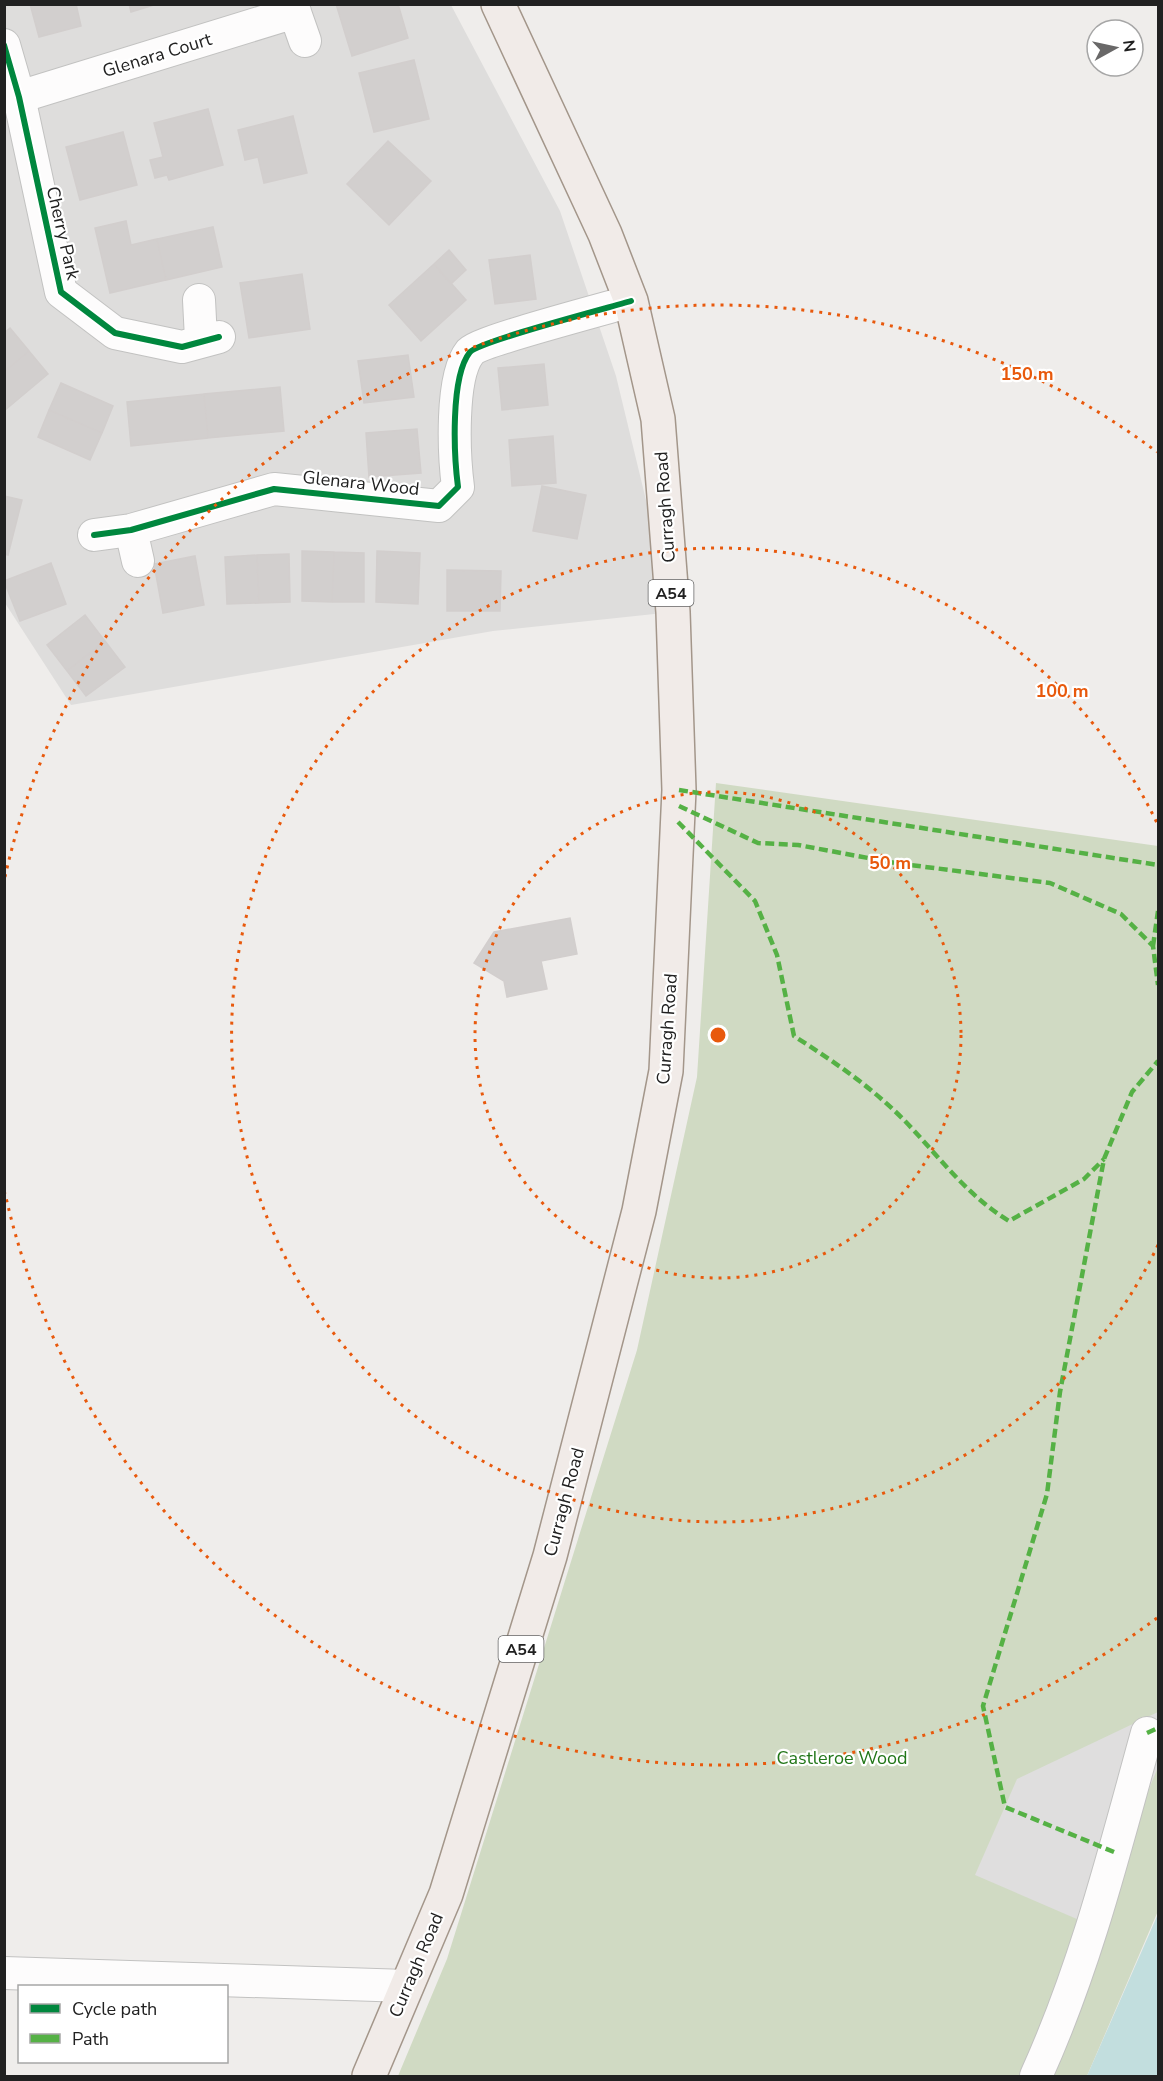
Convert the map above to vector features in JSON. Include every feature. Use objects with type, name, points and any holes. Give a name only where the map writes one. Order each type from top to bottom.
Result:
[{"type":"main road","name":"Curragh Road","points":[[369,2076],[446,1894],[550,1556],[639,1211],[666,1071],[679,806],[673,612],[658,419],[631,301],[606,234],[498,4]]},
{"type":"street","name":"Glenara Court","points":[[19,97],[297,19]]},
{"type":"street","name":"Cherry Park","points":[[4,45],[19,97],[61,292],[115,333],[182,347],[210,338],[199,300]]},
{"type":"street","name":"Glenara Wood","points":[[94,535],[131,530],[274,489],[439,506],[458,487],[454,454],[459,372],[471,351],[497,340],[631,301]]},
{"type":"street","points":[[131,530],[138,561]]},
{"type":"street","points":[[1036,2076],[1060,2023],[1093,1926],[1147,1733]]},
{"type":"street","points":[[4,1973],[407,1986]]},
{"type":"shaded area","points":[[4,5],[451,5],[560,211],[616,376],[673,612],[493,631],[71,705],[5,603]]},
{"type":"shaded area","points":[[1158,1712],[1158,1767],[1093,1926],[975,1875],[1017,1779]]},
{"type":"green space","name":"Castleroe Wood","points":[[716,783],[1158,846],[1158,1911],[1087,2076],[398,2076],[447,1959],[637,1350],[697,1077]]},
{"type":"water","points":[[1158,1914],[1158,2076],[1087,2076]]},
{"type":"building","points":[[30,4],[76,4],[81,26],[39,37]]},
{"type":"building","points":[[129,4],[157,4],[131,12]]},
{"type":"building","points":[[336,4],[398,4],[408,38],[352,56]]},
{"type":"building","points":[[414,60],[429,119],[374,132],[359,73]]},
{"type":"building","points":[[208,109],[223,165],[169,180],[167,175],[155,178],[150,160],[163,157],[154,123]]},
{"type":"building","points":[[293,116],[307,173],[264,183],[258,157],[245,160],[238,130]]},
{"type":"building","points":[[123,132],[137,185],[80,200],[66,147]]},
{"type":"building","points":[[388,141],[431,181],[389,225],[347,184]]},
{"type":"building","points":[[126,221],[131,245],[157,239],[166,280],[110,293],[95,228]]},
{"type":"building","points":[[213,227],[222,267],[166,280],[157,239]]},
{"type":"building","points":[[449,250],[466,270],[451,284],[434,264]]},
{"type":"building","points":[[530,255],[536,299],[495,304],[489,260]]},
{"type":"building","points":[[434,264],[466,300],[421,341],[389,305]]},
{"type":"building","points":[[302,274],[310,329],[249,338],[240,283]]},
{"type":"building","points":[[10,328],[29,351],[4,372],[4,333]]},
{"type":"building","points":[[29,351],[48,374],[4,411],[4,372]]},
{"type":"building","points":[[408,355],[414,397],[364,403],[358,361]]},
{"type":"building","points":[[544,364],[548,405],[502,410],[498,368]]},
{"type":"building","points":[[61,383],[113,406],[102,433],[49,410]]},
{"type":"building","points":[[280,387],[284,431],[208,438],[204,394]]},
{"type":"building","points":[[204,394],[208,438],[131,446],[127,402]]},
{"type":"building","points":[[49,410],[102,433],[90,460],[38,437]]},
{"type":"building","points":[[417,429],[421,473],[369,477],[366,433]]},
{"type":"building","points":[[553,436],[556,483],[512,486],[509,440]]},
{"type":"building","points":[[542,486],[586,495],[577,539],[533,531]]},
{"type":"building","points":[[4,496],[22,500],[8,555],[4,554]]},
{"type":"building","points":[[302,551],[334,552],[332,602],[302,601]]},
{"type":"building","points":[[377,551],[420,553],[418,604],[376,602]]},
{"type":"building","points":[[334,552],[364,553],[364,602],[332,602]]},
{"type":"building","points":[[289,554],[290,602],[259,603],[257,555]]},
{"type":"building","points":[[257,555],[259,603],[227,604],[225,557]]},
{"type":"building","points":[[195,556],[204,605],[163,613],[154,564]]},
{"type":"building","points":[[51,563],[66,604],[20,621],[4,581]]},
{"type":"building","points":[[447,570],[501,571],[500,611],[447,611]]},
{"type":"building","points":[[85,615],[105,641],[67,671],[47,645]]},
{"type":"building","points":[[105,641],[125,667],[86,696],[67,671]]},
{"type":"building","points":[[570,918],[577,954],[541,961],[547,989],[507,997],[504,981],[474,963],[494,932]]},
{"type":"marked path","points":[[679,790],[1158,865]]},
{"type":"marked path","points":[[679,806],[758,843],[798,845],[895,863],[1050,883],[1121,914],[1153,946],[1158,985]]},
{"type":"marked path","points":[[678,822],[755,901],[777,955],[794,1036],[878,1096],[903,1119],[966,1187],[994,1211],[1009,1221],[1084,1179],[1104,1159]]},
{"type":"marked path","points":[[1153,946],[1158,911]]},
{"type":"marked path","points":[[1114,1852],[1005,1807],[983,1706],[1047,1494],[1060,1392],[1104,1159],[1132,1092],[1158,1061]]},
{"type":"marked path","points":[[1147,1733],[1158,1728]]},
{"type":"cycle path","points":[[4,45],[19,97],[61,292],[115,333],[182,347],[219,337]]},
{"type":"cycle path","points":[[94,535],[131,530],[274,489],[439,506],[458,487],[455,456],[456,398],[459,379],[470,352],[496,340],[631,301]]}]
